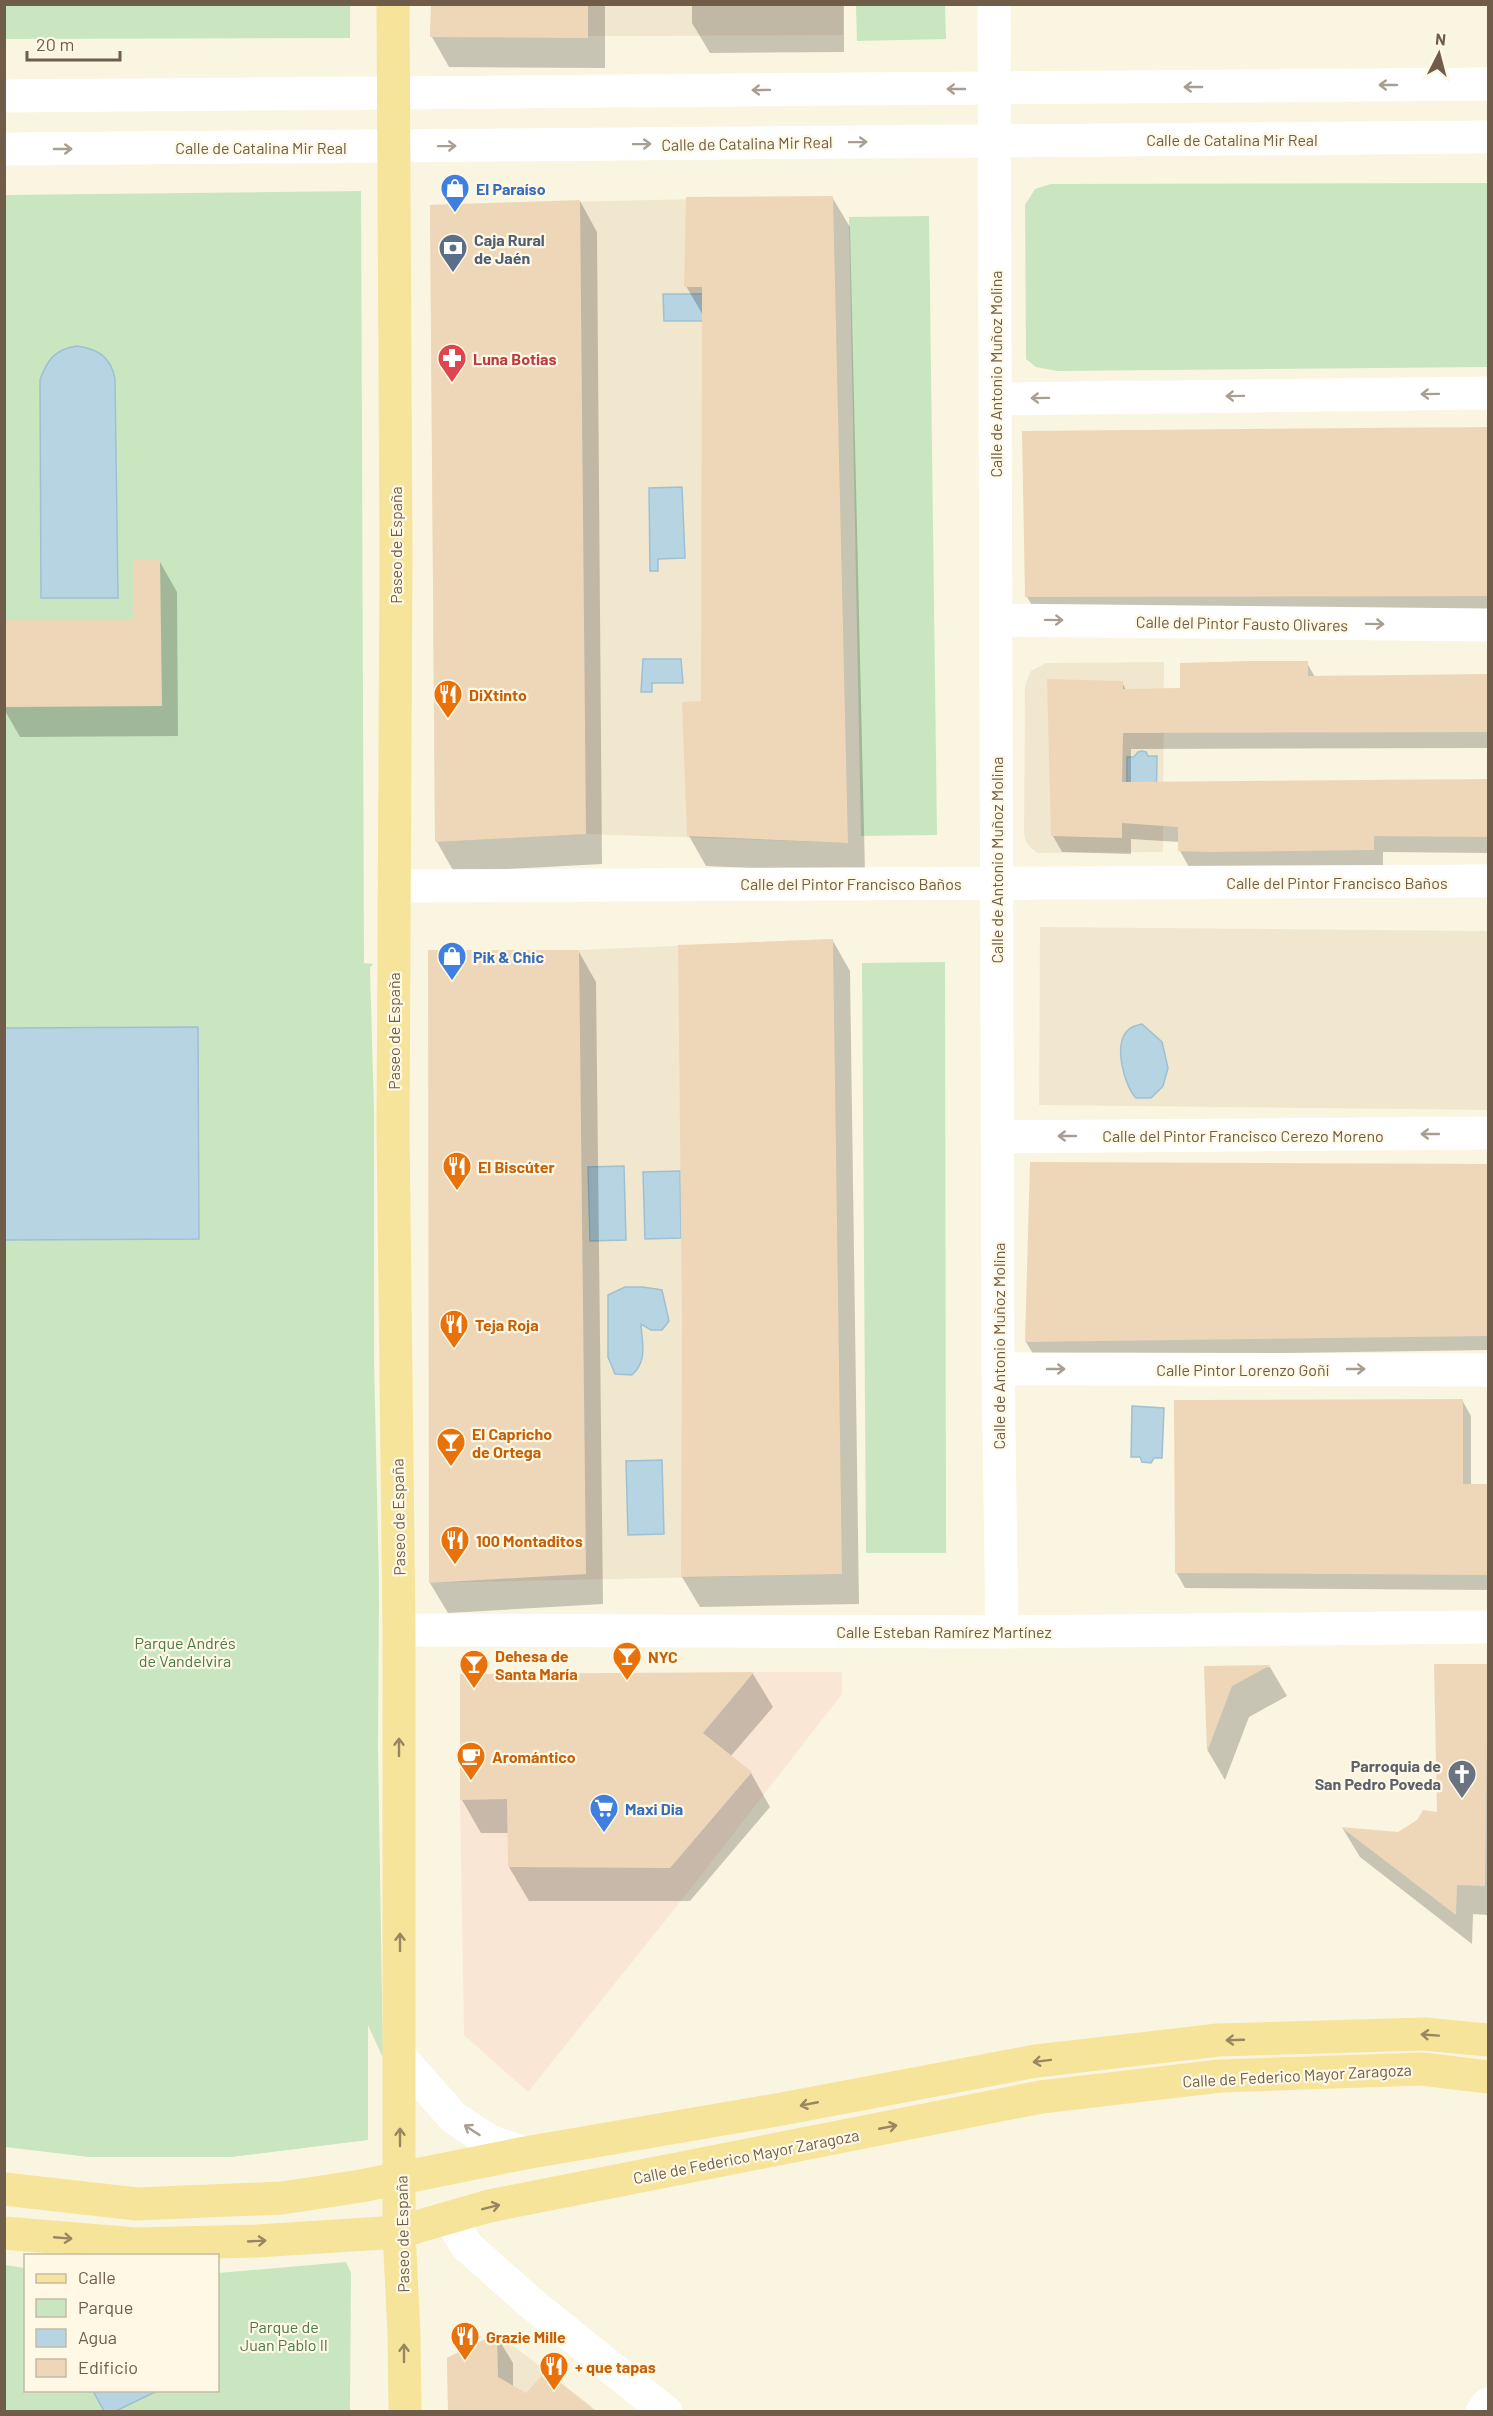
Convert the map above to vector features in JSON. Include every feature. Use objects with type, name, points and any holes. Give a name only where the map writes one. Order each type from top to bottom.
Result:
[{"type":"main road","name":"Paseo de España","points":[[393,4],[395,146],[393,1129],[399,1630],[399,2232],[405,2412]]},
{"type":"main road","points":[[4,2189],[137,2204],[282,2198],[361,2186],[525,2153],[782,2109],[1036,2061],[1218,2040],[1424,2034],[1488,2040]]},
{"type":"main road","name":"Calle de Federico Mayor Zaragoza","points":[[4,2233],[136,2244],[257,2241],[399,2232],[489,2206],[1041,2097],[1220,2076],[1422,2069],[1488,2077]]},
{"type":"street","name":"Calle de Antonio Muñoz Molina","points":[[994,4],[998,1369],[1002,1632]]},
{"type":"street","points":[[4,96],[1488,84]]},
{"type":"street","name":"Calle de Catalina Mir Real","points":[[4,149],[1488,137]]},
{"type":"street","points":[[995,399],[1488,393]]},
{"type":"street","name":"Calle del Pintor Fausto Olivares","points":[[996,620],[1488,626]]},
{"type":"street","name":"Calle del Pintor Francisco Baños","points":[[394,886],[1488,881]]},
{"type":"street","name":"Calle del Pintor Francisco Cerezo Moreno","points":[[997,1137],[1488,1133]]},
{"type":"street","name":"Calle Pintor Lorenzo Goñi","points":[[998,1369],[1488,1370]]},
{"type":"street","name":"Calle Esteban Ramírez Martínez","points":[[399,1630],[1002,1632],[1488,1627]]},
{"type":"street","points":[[400,2057],[454,2118],[487,2140],[525,2153]]},
{"type":"street","points":[[449,2219],[468,2247],[531,2303],[666,2412]]},
{"type":"street","points":[[1482,2412],[1488,2404]]},
{"type":"shaded area","points":[[431,5],[843,5],[843,35],[430,37]]},
{"type":"shaded area","points":[[833,196],[848,843],[586,834],[435,842],[430,205]]},
{"type":"shaded area","points":[[1164,662],[1163,852],[1038,853],[1026,842],[1024,834],[1025,685],[1031,671],[1046,663]]},
{"type":"shaded area","points":[[1040,927],[1488,931],[1488,1110],[1039,1105]]},
{"type":"shaded area","points":[[833,939],[842,1574],[429,1583],[437,950],[579,950]]},
{"type":"shaded area","points":[[746,1672],[842,1672],[842,1694],[528,2092],[464,2035],[460,1800],[492,1799],[492,1721],[715,1719],[746,1682]]},
{"type":"shaded area","points":[[497,2333],[597,2411],[448,2411],[447,2358]]},
{"type":"green space","points":[[4,5],[350,5],[350,38],[5,39]]},
{"type":"green space","points":[[856,5],[945,5],[946,39],[857,41]]},
{"type":"green space","points":[[1488,183],[1488,367],[1057,371],[1036,367],[1026,359],[1025,205],[1035,189],[1051,184]]},
{"type":"green space","name":"Parque Andrés de Vandelvira","points":[[361,191],[364,963],[373,964],[370,968],[374,1111],[374,1359],[379,1584],[378,1747],[383,2058],[368,2025],[368,2140],[231,2157],[89,2157],[5,2147],[5,195]]},
{"type":"green space","points":[[929,216],[937,835],[861,836],[849,217]]},
{"type":"green space","points":[[945,962],[946,1553],[866,1553],[862,963]]},
{"type":"green space","name":"Parque de Juan Pablo II","points":[[346,2262],[351,2273],[350,2411],[5,2412],[5,2265],[24,2268],[24,2392],[219,2392],[219,2273]]},
{"type":"water","points":[[663,294],[710,294],[710,321],[664,321]]},
{"type":"water","points":[[77,346],[91,349],[102,355],[110,365],[115,379],[118,598],[41,598],[40,380],[49,361],[57,353]]},
{"type":"water","points":[[682,487],[685,558],[658,559],[658,571],[650,571],[649,488]]},
{"type":"water","points":[[643,659],[681,659],[683,683],[652,683],[652,692],[641,692]]},
{"type":"water","points":[[1142,751],[1148,756],[1157,756],[1156,814],[1127,814],[1127,757],[1134,757]]},
{"type":"water","points":[[1142,1024],[1162,1042],[1168,1068],[1163,1086],[1151,1098],[1136,1098],[1128,1084],[1122,1064],[1121,1045],[1124,1036],[1131,1028]]},
{"type":"water","points":[[198,1027],[199,1239],[5,1240],[5,1028]]},
{"type":"water","points":[[624,1166],[626,1240],[590,1241],[588,1167]]},
{"type":"water","points":[[680,1171],[681,1238],[645,1239],[643,1172]]},
{"type":"water","points":[[625,1287],[662,1290],[669,1321],[662,1330],[651,1330],[641,1324],[642,1358],[632,1375],[615,1374],[608,1357],[608,1295]]},
{"type":"water","points":[[1132,1406],[1164,1408],[1162,1458],[1154,1458],[1151,1463],[1142,1462],[1140,1457],[1131,1457]]},
{"type":"water","points":[[662,1460],[664,1534],[628,1535],[626,1461]]},
{"type":"water","points":[[94,2392],[155,2392],[116,2411],[104,2411]]},
{"type":"building","points":[[431,4],[588,4],[588,38],[430,37]]},
{"type":"building","points":[[833,196],[848,843],[687,836],[682,702],[701,701],[702,287],[684,287],[686,197]]},
{"type":"building","points":[[580,200],[586,834],[435,842],[430,205]]},
{"type":"building","points":[[1488,427],[1488,596],[1025,597],[1022,431]]},
{"type":"building","points":[[134,560],[160,560],[162,706],[4,707],[4,620],[134,619]]},
{"type":"building","points":[[1308,661],[1308,676],[1488,674],[1488,732],[1123,733],[1122,782],[1488,779],[1488,837],[1374,836],[1374,850],[1210,852],[1178,851],[1178,827],[1122,823],[1122,838],[1051,836],[1047,679],[1123,681],[1123,689],[1180,688],[1180,663]]},
{"type":"building","points":[[833,939],[842,1574],[681,1577],[682,1316],[678,945]]},
{"type":"building","points":[[428,950],[579,950],[586,1574],[429,1583]]},
{"type":"building","points":[[1030,1162],[1488,1164],[1488,1336],[1025,1342]]},
{"type":"building","points":[[1463,1399],[1463,1484],[1488,1484],[1488,1575],[1175,1573],[1174,1400]]},
{"type":"building","name":"Parroquia de San Pedro Poveda","points":[[1434,1664],[1488,1664],[1485,1886],[1457,1885],[1456,1915],[1341,1827],[1398,1832],[1417,1820],[1423,1810],[1437,1812]]},
{"type":"building","points":[[1271,1665],[1232,1686],[1207,1752],[1204,1666]]},
{"type":"building","points":[[754,1672],[703,1733],[752,1772],[670,1868],[508,1867],[507,1799],[460,1800],[460,1674]]},
{"type":"building","points":[[497,2333],[498,2377],[526,2393],[546,2371],[597,2412],[448,2412],[447,2358]]},
{"type":"place","name":"El Paraíso","points":[[455,214]]},
{"type":"place","name":"Caja Rural de Jaén","points":[[453,274]]},
{"type":"place","name":"Luna Botias","points":[[452,384]]},
{"type":"place","name":"DiXtinto","points":[[448,720]]},
{"type":"place","name":"Pik & Chic","points":[[452,982]]},
{"type":"place","name":"El Biscúter","points":[[457,1192]]},
{"type":"place","name":"Teja Roja","points":[[454,1350]]},
{"type":"place","name":"El Capricho de Ortega","points":[[451,1468]]},
{"type":"place","name":"100 Montaditos","points":[[455,1566]]},
{"type":"place","name":"NYC","points":[[627,1682]]},
{"type":"place","name":"Dehesa de Santa María","points":[[474,1690]]},
{"type":"place","name":"Aromántico","points":[[471,1782]]},
{"type":"place","name":"Parroquia de San Pedro Poveda","points":[[1462,1800]]},
{"type":"place","name":"Maxi Dia","points":[[604,1834]]},
{"type":"place","name":"Grazie Mille","points":[[465,2362]]},
{"type":"place","name":"+ que tapas","points":[[554,2392]]}]
